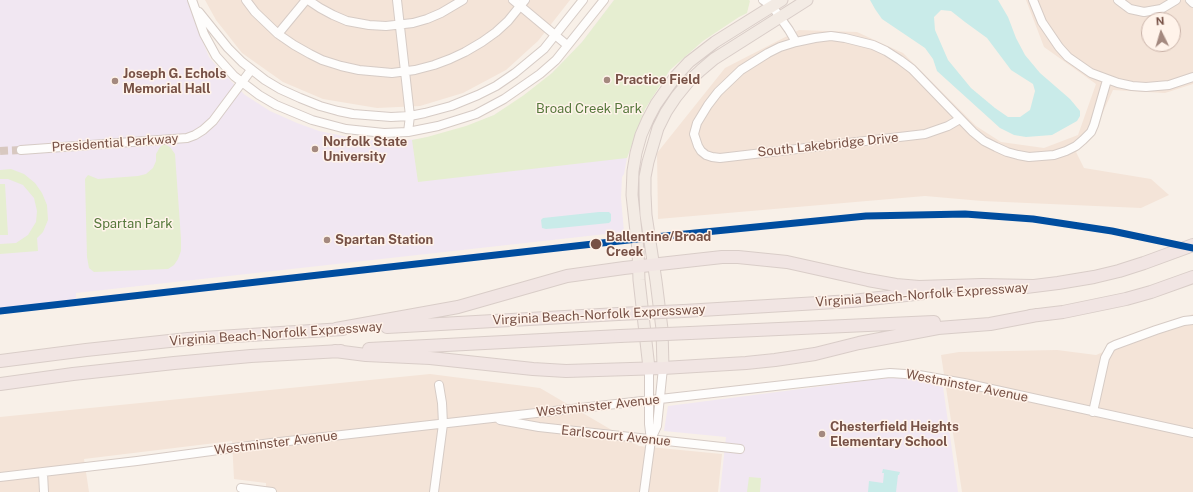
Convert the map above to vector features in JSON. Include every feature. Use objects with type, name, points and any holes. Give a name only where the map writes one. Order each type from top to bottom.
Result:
[{"type":"highway","name":"Virginia Beach-Norfolk Expressway","points":[[0,361],[182,340],[336,329],[852,301],[920,293],[1033,286],[1094,277],[1144,263],[1193,245]]},
{"type":"highway","points":[[336,329],[458,307],[567,276],[708,258],[738,257],[787,262],[868,280],[912,286],[1033,286]]},
{"type":"highway","name":"Virginia Beach-Norfolk Expressway","points":[[0,384],[79,373],[251,356],[690,332],[986,320],[1078,309],[1126,299],[1193,277]]},
{"type":"highway","points":[[335,351],[366,356],[438,359],[566,371],[663,368],[775,360],[815,354],[859,343],[926,330],[990,324],[1037,315]]},
{"type":"main road","points":[[663,368],[662,334],[654,264],[646,215],[645,194],[648,162],[658,128],[676,97],[689,81],[701,70],[714,59],[807,0]]},
{"type":"main road","points":[[649,368],[638,266],[632,180],[636,153],[641,135],[648,119],[667,86],[689,62],[772,1]]},
{"type":"street","points":[[246,0],[278,34],[310,54],[340,66],[359,70],[392,73],[434,65],[450,60],[465,52],[496,32],[508,21],[523,3]]},
{"type":"street","points":[[278,34],[307,0],[347,21],[369,25],[413,24],[441,13],[463,0]]},
{"type":"street","points":[[397,0],[410,116],[408,132]]},
{"type":"street","points":[[513,0],[523,3],[555,35],[568,45]]},
{"type":"street","points":[[193,3],[228,48],[251,70],[280,89],[320,106],[353,114],[391,117],[410,116],[425,113],[463,102],[496,86],[544,49],[583,0]]},
{"type":"street","points":[[193,3],[204,34],[222,65],[259,95],[293,113],[320,122],[346,129],[384,133],[421,130],[458,120],[489,108],[524,86],[556,60],[604,0]]},
{"type":"street","points":[[1033,0],[1042,22],[1059,47],[1079,66],[1091,73],[1107,80],[1132,86],[1146,87],[1169,85],[1193,77]]},
{"type":"street","points":[[1118,0],[1130,9],[1144,12],[1161,9],[1176,0]]},
{"type":"street","points":[[1190,0],[1193,3]]},
{"type":"street","points":[[772,1],[796,42],[831,36],[873,45],[886,51],[912,69],[973,132],[984,140],[1007,152],[1029,157],[1045,156],[1054,155],[1076,146],[1091,132],[1102,102],[1107,80]]},
{"type":"street","name":"South Lakebridge Drive","points":[[796,42],[768,53],[753,62],[730,79],[718,92],[697,123],[694,134],[698,146],[706,155],[720,158],[925,134],[937,131],[960,119]]},
{"type":"street","name":"Presidential Parkway","points":[[21,150],[187,138],[195,135],[213,122],[251,70]]},
{"type":"street","points":[[1093,412],[1105,358],[1108,352],[1116,345],[1184,321],[1193,320]]},
{"type":"street","points":[[644,492],[651,440],[649,424],[649,368]]},
{"type":"street","points":[[651,440],[657,426],[663,368]]},
{"type":"street","name":"Westminster Avenue","points":[[0,477],[137,461],[236,447],[890,373],[905,374],[964,384],[1193,433]]},
{"type":"street","points":[[434,492],[443,424],[439,385]]},
{"type":"street","name":"Earlscourt Avenue","points":[[493,418],[538,428],[740,449]]},
{"type":"street","points":[[42,473],[44,492]]},
{"type":"street","points":[[241,488],[272,492]]},
{"type":"shaded area","name":"Norfolk State University","points":[[0,0],[188,0],[209,57],[245,95],[270,111],[319,131],[368,140],[397,141],[439,135],[471,125],[494,115],[515,102],[552,73],[582,42],[614,0],[749,0],[687,53],[670,70],[647,103],[635,131],[622,177],[621,198],[624,232],[76,293],[76,300],[0,309]]},
{"type":"shaded area","points":[[205,0],[570,0],[538,41],[506,70],[463,93],[420,106],[377,108],[323,99],[283,82],[242,53],[216,20]]},
{"type":"shaded area","points":[[1026,0],[1193,0],[1193,84],[1165,93],[1113,90],[1091,139],[1076,152],[1084,168],[1151,179],[1169,195],[1141,208],[982,201],[925,196],[658,219],[657,153],[725,68],[799,30],[857,32],[903,53],[976,126],[1001,142],[1044,148],[1078,135],[1096,84],[1044,47]]},
{"type":"shaded area","points":[[1193,314],[1193,492],[962,492],[941,355],[959,352],[1057,350],[1096,355]]},
{"type":"shaded area","points":[[430,374],[540,388],[639,446],[722,454],[718,492],[266,492],[266,483],[234,479],[232,441],[84,459],[89,492],[0,492],[0,417]]},
{"type":"shaded area","name":"Chesterfield Heights Elementary School","points":[[894,377],[925,379],[943,387],[958,492],[720,492],[726,437],[664,431],[668,406]]},
{"type":"green space","name":"Broad Creek Park","points":[[614,0],[750,1],[747,13],[703,41],[670,70],[645,109],[627,158],[418,182],[412,140],[466,126],[494,115],[524,95],[552,73],[582,42]]},
{"type":"green space","name":"Spartan Park","points":[[164,144],[170,147],[175,154],[181,239],[181,251],[178,259],[174,265],[168,269],[94,272],[89,268],[87,257],[85,179],[88,175],[98,179],[146,174],[153,168],[156,161],[156,154],[160,147]]},
{"type":"green space","points":[[11,169],[24,174],[35,183],[42,193],[47,205],[48,220],[43,232],[37,238],[38,251],[0,254],[0,244],[16,243],[28,235],[36,222],[37,211],[34,198],[23,185],[8,179],[0,179],[0,170]]},
{"type":"green space","points":[[0,184],[5,184],[8,235],[0,235]]},
{"type":"green space","points":[[749,477],[761,478],[760,492],[747,492]]},
{"type":"water","points":[[870,0],[998,0],[1008,17],[1016,38],[1025,55],[1040,73],[1070,99],[1080,111],[1080,116],[1077,121],[1052,135],[1026,137],[1014,135],[1000,128],[937,71],[933,59],[925,48],[882,19]],"holes":[[[941,10],[951,11],[987,38],[1011,70],[1033,84],[1035,91],[1030,110],[1020,117],[1008,117],[971,88],[948,60],[935,30],[934,17]]]},
{"type":"water","points":[[609,212],[611,214],[611,221],[609,223],[546,229],[542,228],[541,220],[543,218]]},
{"type":"water","points":[[883,469],[900,472],[898,475],[896,492],[868,492],[869,481],[883,483]]},
{"type":"tunnel","points":[[0,151],[21,150]]},
{"type":"transit line","points":[[0,311],[655,237],[866,216],[965,214],[1033,219],[1112,231],[1193,248]]},
{"type":"place","name":"Practice Field","points":[[607,80]]},
{"type":"place","name":"Joseph G. Echols Memorial Hall","points":[[115,81]]},
{"type":"place","name":"Norfolk State University","points":[[315,149]]},
{"type":"place","name":"Spartan Station","points":[[327,240]]},
{"type":"place","name":"Ballentine/Broad Creek","points":[[596,244]]},
{"type":"place","name":"Chesterfield Heights Elementary School","points":[[822,434]]}]
